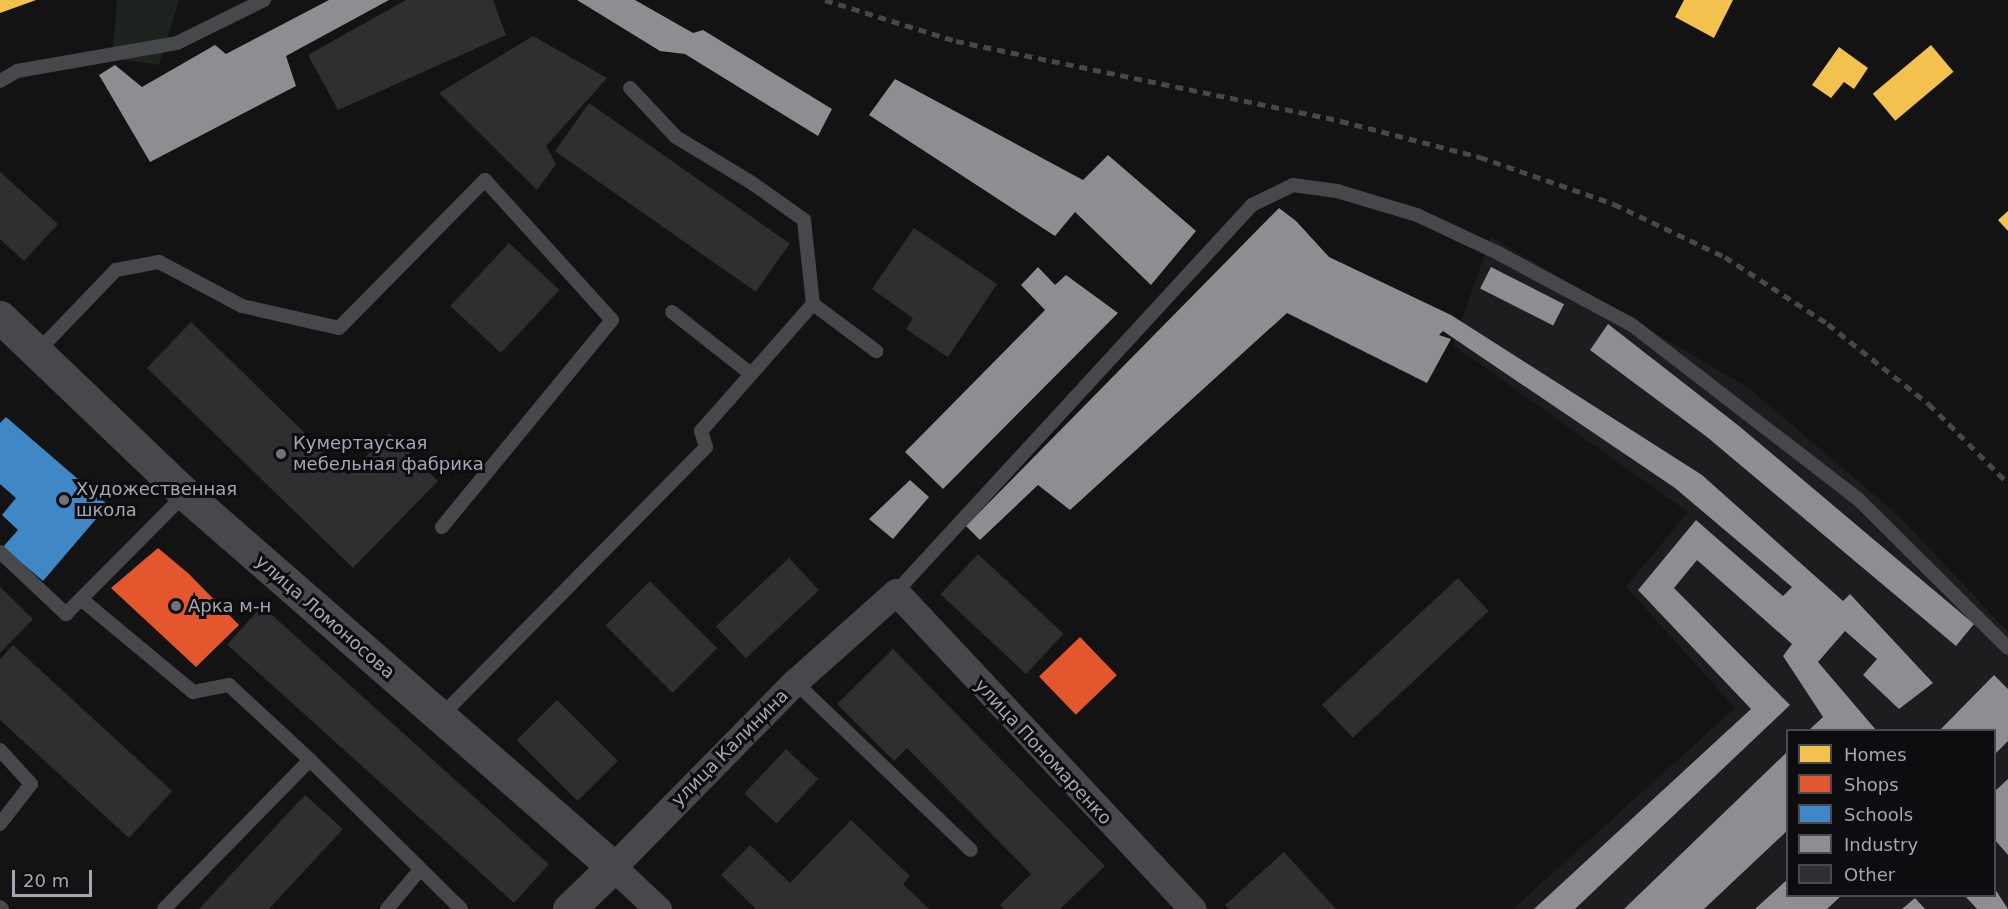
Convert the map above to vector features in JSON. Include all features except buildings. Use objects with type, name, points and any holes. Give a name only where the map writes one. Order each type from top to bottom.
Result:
[{"type":"street","name":"улица Ломоносова","points":[[0,317],[185,494],[613,867],[658,909]]},
{"type":"street","name":"улица Калинина","points":[[569,909],[795,682],[896,592]]},
{"type":"street","name":"улица Пономаренко","points":[[896,592],[1193,909]]},
{"type":"lane","points":[[0,81],[17,71],[177,43],[264,0]]},
{"type":"lane","points":[[630,88],[676,137],[752,183],[804,220],[813,304],[876,351]]},
{"type":"lane","points":[[37,352],[116,270],[159,262],[242,306],[339,328],[485,180],[612,320],[442,527]]},
{"type":"lane","points":[[896,592],[1252,205],[1293,185],[1337,191],[1417,215],[1498,253],[1632,325],[1858,499],[2008,648]]},
{"type":"lane","points":[[440,717],[706,447],[701,431],[813,304]]},
{"type":"lane","points":[[672,312],[751,374]]},
{"type":"lane","points":[[0,552],[66,614],[185,494]]},
{"type":"lane","points":[[81,599],[193,692],[229,685],[310,760],[419,871],[461,909]]},
{"type":"lane","points":[[795,682],[971,850]]},
{"type":"lane","points":[[0,750],[31,784],[0,824]]},
{"type":"lane","points":[[164,909],[310,760]]},
{"type":"lane","points":[[387,909],[419,871]]},
{"type":"shaded area","points":[[117,0],[179,0],[159,65],[112,58]]},
{"type":"shaded area","points":[[1491,237],[1750,389],[1901,518],[2008,632],[2008,909],[1513,909],[1735,708],[1626,587],[1688,512],[1453,345]]},
{"type":"railway","points":[[825,0],[956,41],[1341,121],[1480,157],[1614,204],[1725,257],[1828,324],[1929,404],[2008,483]]},
{"type":"place","name":"Кумертауская мебельная фабрика","points":[[281,454]]},
{"type":"place","name":"Художественная школа","points":[[64,500]]},
{"type":"place","name":"Арка м-н","points":[[176,606]]}]
